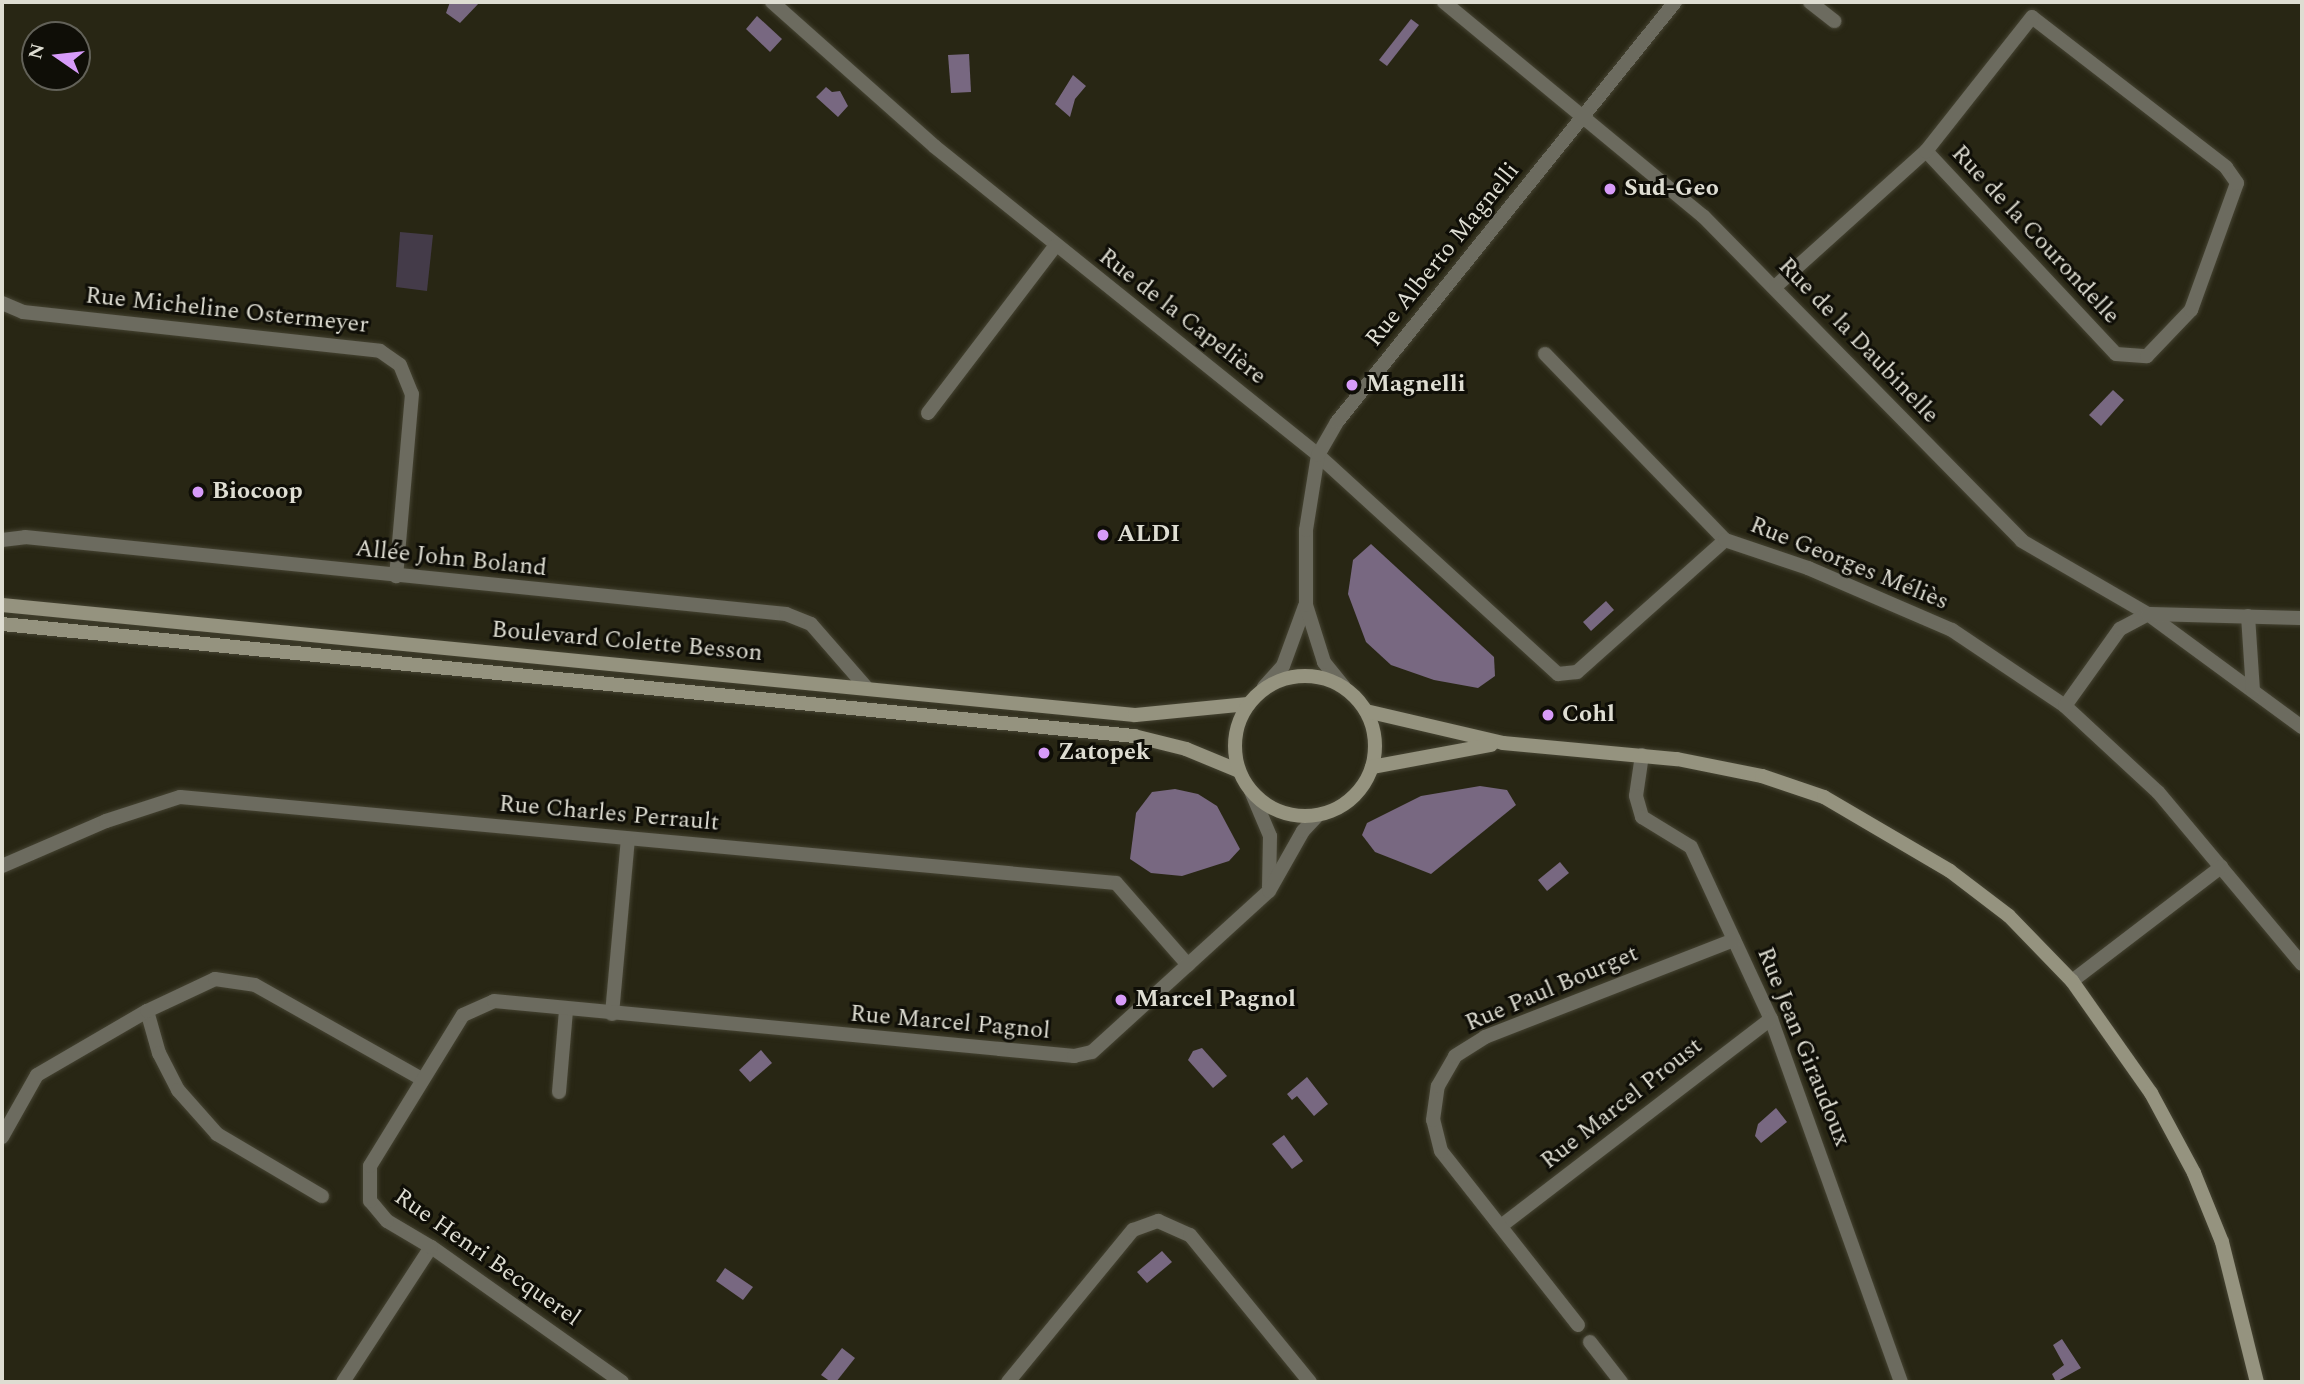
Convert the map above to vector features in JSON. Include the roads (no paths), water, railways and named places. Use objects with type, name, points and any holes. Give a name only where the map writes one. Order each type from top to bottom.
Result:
[{"type":"main road","name":"Boulevard Colette Besson","points":[[2,605],[1135,715],[1248,704]]},
{"type":"main road","name":"Boulevard Colette Besson","points":[[2,624],[1134,736],[1186,749],[1239,771]]},
{"type":"main road","points":[[1304,675],[1344,687],[1366,711],[1374,729],[1372,767],[1351,799],[1317,816],[1281,812],[1251,791],[1239,771],[1234,748],[1237,725],[1248,704],[1264,687],[1304,675]]},
{"type":"main road","points":[[1366,711],[1503,743],[1642,755],[1762,776],[1824,797],[1950,871],[2009,916],[2072,981],[2143,1081],[2194,1173],[2222,1242],[2257,1382]]},
{"type":"main road","points":[[1372,767],[1503,743]]},
{"type":"street","name":"Rue de la Capelière","points":[[772,2],[934,146],[1055,246],[1318,454],[1558,674],[1577,672],[1725,540]]},
{"type":"street","name":"Rue de la Daubinelle","points":[[1444,2],[1703,216],[1776,286],[1980,503],[2022,541],[2148,614],[2302,727]]},
{"type":"street","name":"Rue Alberto Magnelli","points":[[1306,605],[1306,530],[1318,454],[1336,422],[1675,2]]},
{"type":"street","points":[[1810,2],[1834,21]]},
{"type":"street","name":"Rue de la Courondelle","points":[[1776,286],[1926,151],[2032,17],[2226,167],[2237,183],[2191,310],[2147,356],[2116,354],[1926,151]]},
{"type":"street","points":[[928,413],[1055,246]]},
{"type":"street","name":"Rue Micheline Ostermeyer","points":[[2,303],[23,312],[380,351],[400,365],[412,394],[396,576]]},
{"type":"street","name":"Rue Georges Méliès","points":[[1545,354],[1725,540],[1808,568],[1952,630],[2065,706],[2158,792],[2302,964]]},
{"type":"street","name":"Allée John Boland","points":[[2,540],[25,537],[786,614],[811,624],[866,687]]},
{"type":"street","points":[[2,597],[17,607]]},
{"type":"street","points":[[1306,605],[1324,662],[1344,687]]},
{"type":"street","points":[[1264,687],[1283,666],[1306,605]]},
{"type":"street","points":[[2065,706],[2119,629],[2148,614],[2302,618]]},
{"type":"street","points":[[2248,616],[2253,691]]},
{"type":"street","name":"Rue Jean Giraudoux","points":[[1642,755],[1636,796],[1642,817],[1691,847],[1771,1018],[1901,1382]]},
{"type":"street","points":[[1251,791],[1270,836],[1269,891]]},
{"type":"street","name":"Rue Charles Perrault","points":[[2,866],[106,821],[180,797],[1116,883],[1188,965]]},
{"type":"street","name":"Rue Marcel Pagnol","points":[[422,1079],[463,1015],[494,1001],[566,1010],[1074,1056],[1092,1052],[1269,891],[1303,831],[1317,816]]},
{"type":"street","points":[[612,1014],[628,839]]},
{"type":"street","points":[[2072,981],[2221,867]]},
{"type":"street","name":"Rue Paul Bourget","points":[[1578,1325],[1441,1151],[1433,1120],[1438,1086],[1455,1056],[1485,1037],[1734,940]]},
{"type":"street","points":[[2,1137],[37,1075],[147,1011],[215,979],[255,985],[422,1079]]},
{"type":"street","points":[[559,1092],[566,1010]]},
{"type":"street","points":[[147,1011],[159,1053],[178,1090],[217,1134],[322,1196]]},
{"type":"street","name":"Rue Marcel Proust","points":[[1501,1226],[1771,1018]]},
{"type":"street","name":"Rue Henri Becquerel","points":[[422,1079],[370,1166],[367,1183],[370,1201],[387,1221],[431,1247],[622,1382]]},
{"type":"street","points":[[1008,1382],[1133,1230],[1158,1221],[1190,1235],[1310,1382]]},
{"type":"street","points":[[343,1382],[431,1247]]},
{"type":"street","points":[[1590,1342],[1621,1382]]},
{"type":"place","name":"Sud-Geo","points":[[1610,189]]},
{"type":"place","name":"Magnelli","points":[[1352,385]]},
{"type":"place","name":"Biocoop","points":[[198,492]]},
{"type":"place","name":"ALDI","points":[[1103,535]]},
{"type":"place","name":"Cohl","points":[[1548,715]]},
{"type":"place","name":"Zatopek","points":[[1044,753]]},
{"type":"place","name":"Marcel Pagnol","points":[[1121,1000]]}]
